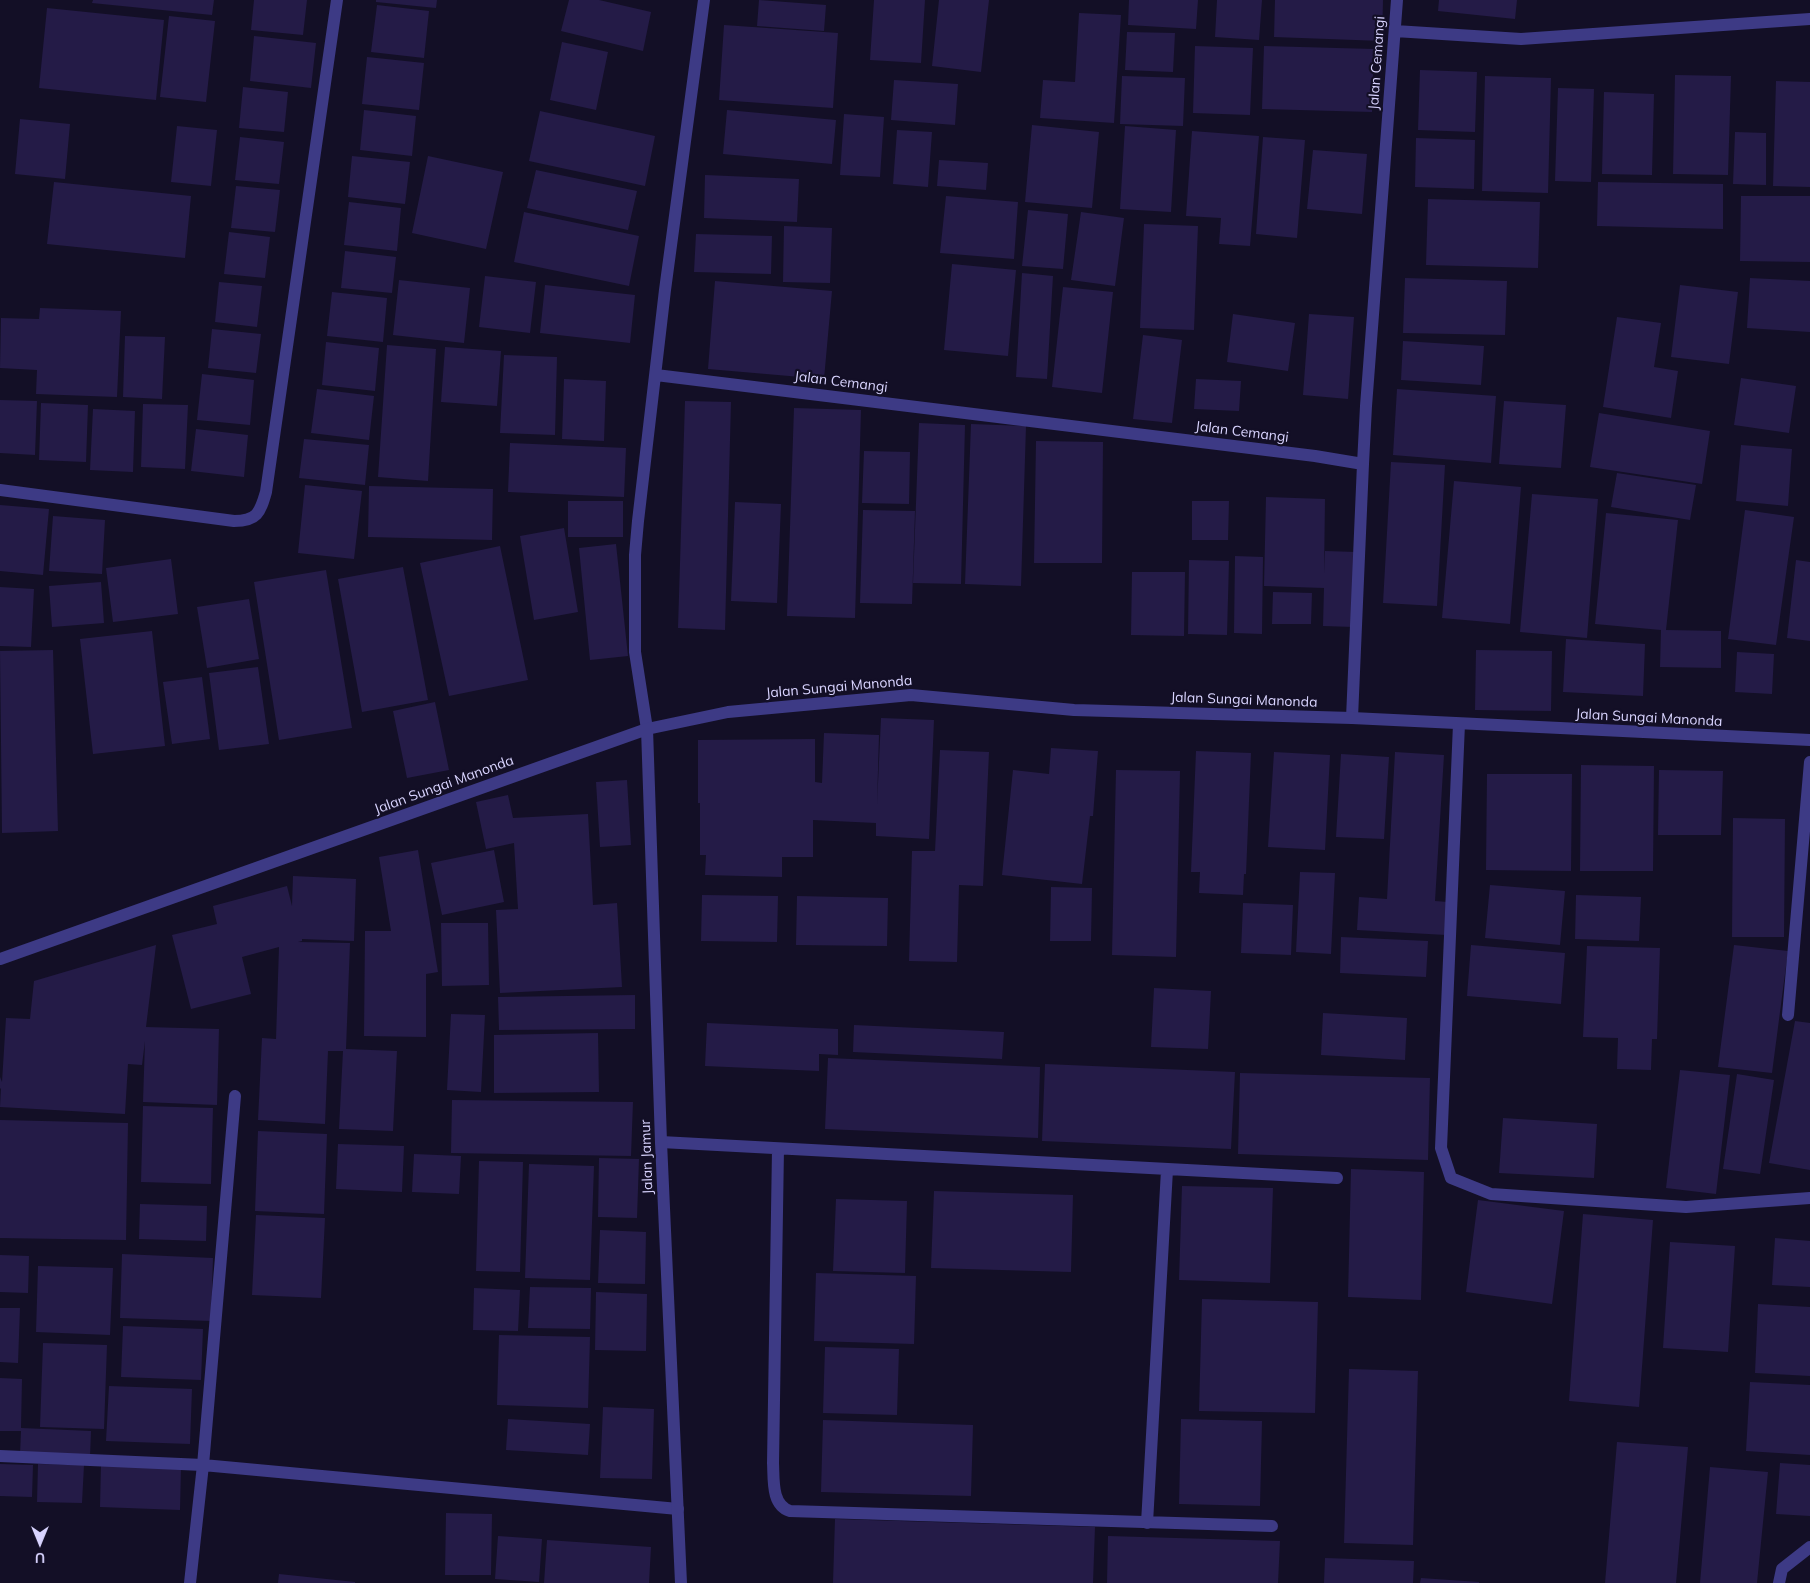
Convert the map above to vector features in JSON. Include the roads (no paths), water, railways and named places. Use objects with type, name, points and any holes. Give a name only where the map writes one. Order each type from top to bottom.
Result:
[{"type":"street","points":[[0,490],[234,522],[247,522],[254,518],[262,506],[266,492],[338,0]]},
{"type":"street","points":[[647,729],[635,652],[635,556],[642,479],[665,290],[704,0]]},
{"type":"street","name":"Jalan Cemangi","points":[[656,375],[1306,455],[1363,464],[1397,0]]},
{"type":"street","points":[[1395,32],[1521,39],[1810,19]]},
{"type":"street","points":[[1352,718],[1363,464]]},
{"type":"street","name":"Jalan Sungai Manonda","points":[[0,959],[647,729],[728,712],[911,695],[1074,710],[1352,718],[1810,740]]},
{"type":"street","points":[[1459,724],[1441,1148],[1451,1178],[1491,1194],[1686,1207],[1810,1198]]},
{"type":"street","name":"Jalan Jamur","points":[[647,729],[661,1142],[681,1583]]},
{"type":"street","points":[[1788,1015],[1810,762]]},
{"type":"street","points":[[190,1583],[203,1465],[235,1096]]},
{"type":"street","points":[[661,1142],[1337,1178]]},
{"type":"street","points":[[778,1149],[773,1463],[774,1489],[784,1509],[790,1511],[882,1515],[1272,1526]]},
{"type":"street","points":[[1147,1523],[1168,1170]]},
{"type":"street","points":[[0,1456],[203,1465],[678,1509]]},
{"type":"street","points":[[1779,1583],[1782,1569],[1810,1547]]}]
